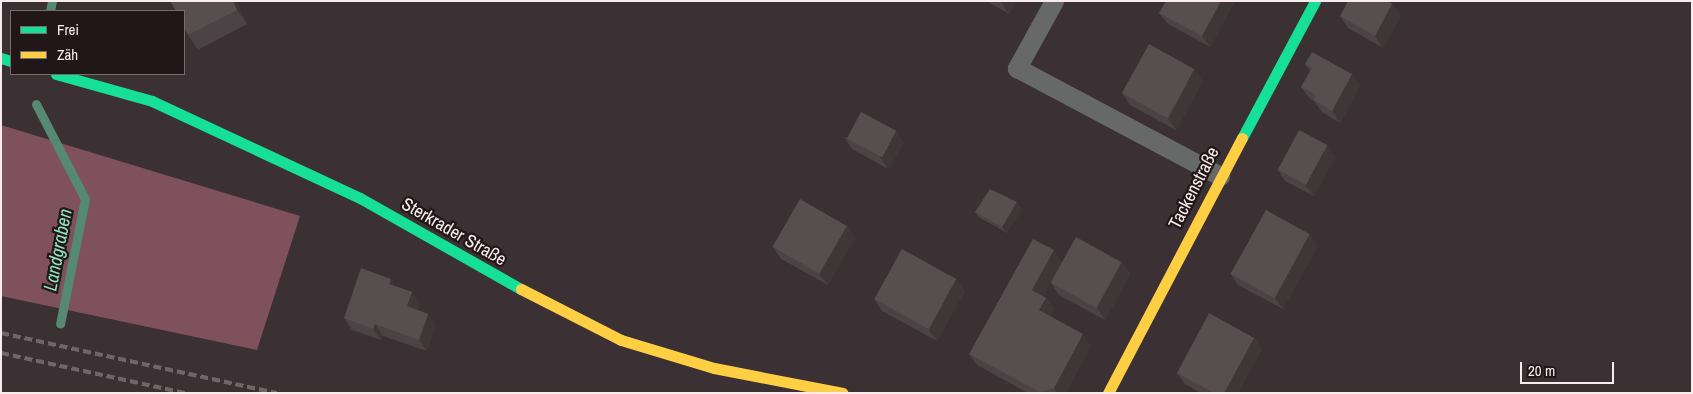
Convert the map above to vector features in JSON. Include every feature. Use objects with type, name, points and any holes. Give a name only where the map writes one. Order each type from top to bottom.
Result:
[{"type":"main road","name":"Tackenstraße","points":[[1108,393],[1220,176],[1315,1]]},
{"type":"main road","name":"Sterkrader Straße","points":[[60,75],[152,101],[352,194],[504,281],[621,340],[714,368],[843,393]]},
{"type":"lane","points":[[1054,1],[1017,68],[1220,176]]},
{"type":"shaded area","points":[[1,125],[300,216],[257,350],[1,296]]},
{"type":"building","points":[[170,1],[233,1],[237,10],[188,35],[185,29],[185,10],[175,10]]},
{"type":"building","points":[[1166,1],[1221,1],[1202,36],[1159,13]]},
{"type":"building","points":[[1348,1],[1388,1],[1392,4],[1375,36],[1340,16]]},
{"type":"building","points":[[1149,44],[1194,69],[1167,118],[1122,93]]},
{"type":"building","points":[[1312,52],[1352,74],[1332,111],[1314,100],[1316,95],[1301,87],[1312,68],[1305,64]]},
{"type":"building","points":[[861,112],[896,131],[882,157],[847,138]]},
{"type":"building","points":[[1299,130],[1327,145],[1306,185],[1278,170]]},
{"type":"building","points":[[990,189],[1017,202],[1002,227],[975,212]]},
{"type":"building","points":[[800,199],[847,226],[819,274],[772,247]]},
{"type":"building","points":[[1266,210],[1310,234],[1274,298],[1231,274]]},
{"type":"building","points":[[1076,237],[1121,262],[1096,308],[1051,282]]},
{"type":"building","points":[[1033,239],[1054,250],[1032,290],[1046,298],[1039,310],[1083,334],[1054,388],[1040,392],[969,354]]},
{"type":"building","points":[[902,249],[956,279],[929,329],[874,299]]},
{"type":"building","points":[[361,268],[391,279],[389,284],[412,292],[407,306],[428,314],[419,340],[375,324],[373,329],[344,318]]},
{"type":"building","points":[[1209,313],[1254,338],[1224,393],[1214,393],[1177,373]]},
{"type":"waterway","name":"Landgraben","points":[[50,10],[52,1]]},
{"type":"waterway","name":"Landgraben","points":[[36,104],[85,199],[60,324]]},
{"type":"railway","points":[[1,333],[277,393]]},
{"type":"railway","points":[[1,353],[185,393]]},
{"type":"traffic: fast","points":[[1242,138],[1315,1]]},
{"type":"traffic: fast","points":[[1,58],[10,61]]},
{"type":"traffic: fast","points":[[60,75],[152,101],[360,198],[521,289]]},
{"type":"traffic: slow","points":[[1108,393],[1242,138]]},
{"type":"traffic: slow","points":[[521,289],[621,340],[714,368],[843,393]]}]
